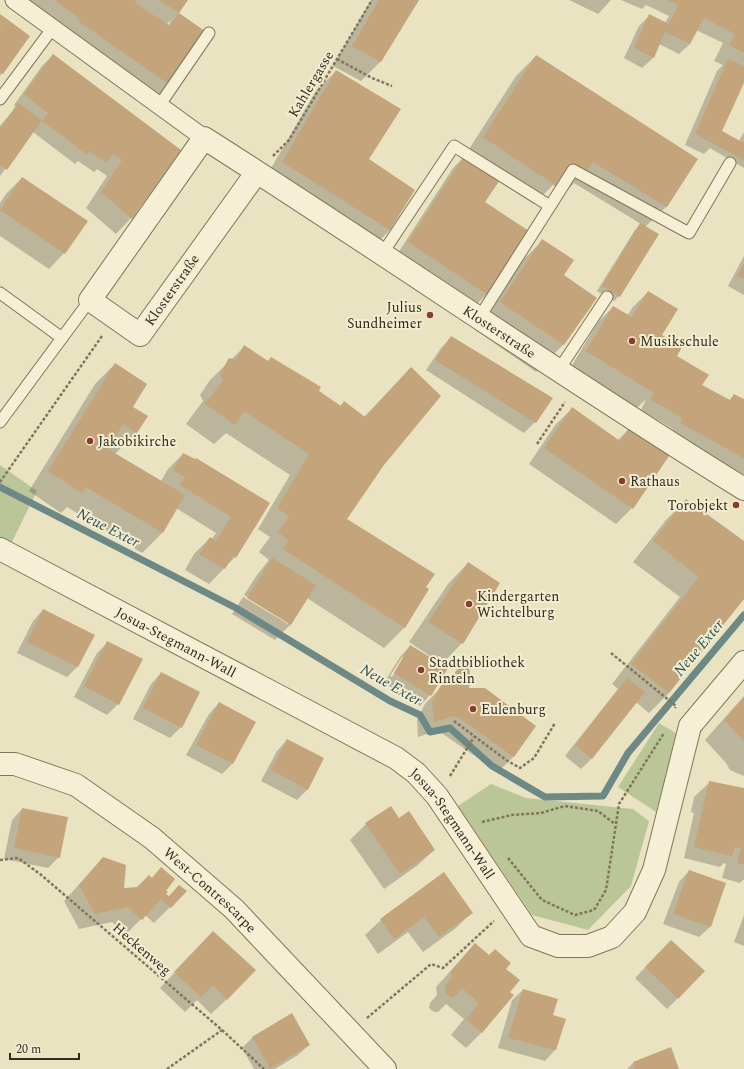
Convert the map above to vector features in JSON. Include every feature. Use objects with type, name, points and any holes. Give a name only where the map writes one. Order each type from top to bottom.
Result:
[{"type":"street","name":"Klosterstraße","points":[[14,0],[204,138],[558,371],[744,488]]},
{"type":"street","points":[[90,300],[204,138]]},
{"type":"street","name":"Klosterstraße","points":[[90,300],[140,335],[257,172]]},
{"type":"street","name":"Josua-Stegmann-Wall","points":[[0,549],[396,758],[416,773],[437,796],[531,936],[558,946],[588,946],[612,937],[635,912],[654,870],[690,726],[744,662]]},
{"type":"street","name":"West-Contrescarpe","points":[[0,764],[15,764],[76,785],[152,838],[234,909],[385,1069]]},
{"type":"lane","points":[[0,99],[52,29]]},
{"type":"lane","points":[[159,106],[209,33]]},
{"type":"lane","points":[[382,254],[454,146],[550,206]]},
{"type":"lane","points":[[479,318],[573,170],[689,233],[730,163]]},
{"type":"lane","points":[[0,293],[62,338]]},
{"type":"lane","points":[[558,371],[608,297]]},
{"type":"lane","points":[[0,422],[90,300]]},
{"type":"path","name":"Kahlergasse","points":[[257,172],[289,140],[372,0]]},
{"type":"path","points":[[337,59],[372,78],[392,86]]},
{"type":"path","points":[[1,480],[115,318]]},
{"type":"path","points":[[537,444],[578,383]]},
{"type":"path","points":[[611,653],[676,706],[673,713]]},
{"type":"path","points":[[454,721],[474,737],[520,768],[534,758],[556,723]]},
{"type":"path","points":[[507,857],[542,900],[574,915],[594,910],[606,890],[619,804],[668,727]]},
{"type":"path","points":[[449,778],[474,737]]},
{"type":"path","points":[[482,826],[480,822],[512,815],[541,813],[565,806],[598,811],[615,824]]},
{"type":"path","name":"Heckenweg","points":[[0,860],[18,858],[40,874],[222,1030],[264,1069]]},
{"type":"path","points":[[350,1033],[431,964],[443,968],[511,906]]},
{"type":"path","points":[[168,1069],[222,1030]]},
{"type":"green space","points":[[0,465],[37,491],[6,554],[0,549]]},
{"type":"green space","points":[[659,723],[679,735],[656,812],[618,787]]},
{"type":"green space","points":[[491,784],[526,798],[633,809],[649,821],[631,886],[588,930],[532,915],[458,806]]},
{"type":"building","points":[[54,0],[137,0],[135,3],[170,26],[179,13],[206,32],[170,85],[78,21],[79,18]]},
{"type":"building","points":[[159,0],[188,0],[179,13]]},
{"type":"building","points":[[379,0],[419,0],[381,62],[352,46]]},
{"type":"building","points":[[668,0],[744,0],[744,53],[729,45],[735,34],[704,18],[690,44],[665,32],[654,58],[634,48],[649,14],[669,24],[678,5]]},
{"type":"building","points":[[0,14],[30,36],[3,74],[0,72],[0,32],[5,24],[0,30]]},
{"type":"building","points":[[53,54],[181,150],[132,219],[101,192],[122,160],[113,154],[106,163],[89,151],[86,154],[42,121],[48,113],[24,94]]},
{"type":"building","points":[[536,55],[698,159],[667,207],[593,162],[585,173],[570,163],[555,185],[483,137]]},
{"type":"building","points":[[728,59],[744,66],[744,83],[722,131],[744,143],[744,160],[695,134]]},
{"type":"building","points":[[336,70],[401,109],[369,159],[415,190],[390,230],[282,162]]},
{"type":"building","points":[[18,103],[42,120],[7,170],[0,165],[0,128]]},
{"type":"building","points":[[464,156],[500,180],[485,202],[529,231],[488,295],[408,242]]},
{"type":"building","points":[[22,177],[88,221],[65,254],[0,210]]},
{"type":"building","points":[[640,223],[659,234],[620,297],[602,286]]},
{"type":"building","points":[[542,239],[574,260],[564,275],[597,298],[564,345],[500,302]]},
{"type":"building","points":[[744,263],[744,279],[737,276]]},
{"type":"building","points":[[648,291],[678,309],[662,335],[682,347],[677,356],[709,375],[702,385],[730,400],[734,394],[744,399],[744,458],[680,423],[683,418],[650,399],[654,393],[586,351],[613,306],[632,317]]},
{"type":"building","points":[[451,336],[553,398],[536,423],[435,360]]},
{"type":"building","points":[[244,345],[268,361],[271,357],[321,387],[319,391],[341,406],[344,401],[365,417],[411,367],[441,396],[384,465],[347,519],[435,574],[426,587],[429,589],[405,628],[283,549],[288,540],[278,532],[289,516],[277,508],[309,454],[244,411],[235,425],[205,404],[223,380],[220,374],[229,358],[236,360]]},
{"type":"building","name":"Jakobikirche","points":[[115,363],[147,384],[133,407],[148,416],[137,433],[123,424],[108,449],[185,495],[163,533],[86,487],[82,493],[48,471]]},
{"type":"building","name":"Rathaus","points":[[572,407],[620,441],[631,425],[671,453],[633,509],[544,448]]},
{"type":"building","points":[[183,453],[195,459],[196,458],[270,503],[236,558],[233,556],[225,569],[199,554],[210,537],[216,541],[231,517],[180,485],[185,477],[173,470]]},
{"type":"building","name":"Rathaus","points":[[686,499],[744,541],[744,599],[669,693],[631,664],[699,577],[653,541]]},
{"type":"building","points":[[272,558],[316,585],[291,625],[247,598]]},
{"type":"building","points":[[468,562],[500,583],[463,644],[428,622]]},
{"type":"building","points":[[43,609],[95,635],[78,667],[27,642]]},
{"type":"building","points":[[107,641],[143,659],[119,705],[84,686]]},
{"type":"building","name":"Stadtbibliothek Rinteln","points":[[410,645],[448,668],[431,696],[394,673]]},
{"type":"building","name":"Eulenburg","points":[[469,667],[471,680],[469,688],[485,688],[536,726],[514,757],[459,718],[453,716],[434,722],[432,703],[440,687],[459,668]]},
{"type":"building","points":[[161,672],[200,692],[182,728],[143,708]]},
{"type":"building","points":[[627,678],[645,692],[592,759],[575,745]]},
{"type":"building","points":[[744,697],[744,741],[724,720]]},
{"type":"building","points":[[219,702],[256,722],[233,764],[196,745]]},
{"type":"building","points":[[287,739],[324,758],[308,790],[271,770]]},
{"type":"building","points":[[709,781],[744,788],[744,864],[737,863],[741,848],[735,847],[732,856],[694,847]]},
{"type":"building","points":[[391,806],[399,818],[409,811],[435,850],[400,874],[365,823]]},
{"type":"building","points":[[22,808],[68,817],[60,858],[14,848]]},
{"type":"building","points":[[103,857],[126,865],[124,888],[137,887],[149,875],[152,878],[161,867],[175,879],[166,891],[168,892],[166,894],[169,896],[179,885],[187,891],[171,908],[161,899],[142,920],[128,907],[95,914],[79,885]]},
{"type":"building","points":[[689,870],[726,883],[711,927],[673,914]]},
{"type":"building","points":[[444,872],[473,913],[439,937],[424,917],[394,939],[380,919]]},
{"type":"building","points":[[213,931],[256,970],[227,1000],[213,985],[201,997],[174,972]]},
{"type":"building","points":[[671,940],[705,971],[678,999],[645,967]]},
{"type":"building","points":[[475,943],[489,955],[495,949],[511,963],[506,969],[520,980],[510,992],[514,995],[482,1033],[466,1019],[479,1003],[462,988],[454,997],[450,997],[445,992],[445,986],[452,978],[451,971]]},
{"type":"building","points":[[523,989],[558,999],[553,1015],[566,1019],[556,1050],[508,1038]]},
{"type":"building","points":[[292,1013],[310,1045],[270,1068],[252,1037]]},
{"type":"building","points":[[671,1047],[679,1069],[635,1069],[633,1062]]},
{"type":"waterway","name":"Neue Exter","points":[[0,487],[236,608],[390,701],[420,715],[430,732],[450,728],[492,766],[545,797],[603,796],[628,753],[744,615]]},
{"type":"place","name":"Julius Sundheimer","points":[[430,315]]},
{"type":"place","name":"Musikschule","points":[[632,341]]},
{"type":"place","name":"Jakobikirche","points":[[90,441]]},
{"type":"place","name":"Rathaus","points":[[622,481]]},
{"type":"place","name":"Torobjekt","points":[[736,505]]},
{"type":"place","name":"Kindergarten Wichtelburg","points":[[469,604]]},
{"type":"place","name":"Stadtbibliothek Rinteln","points":[[421,670]]},
{"type":"place","name":"Eulenburg","points":[[473,709]]}]
